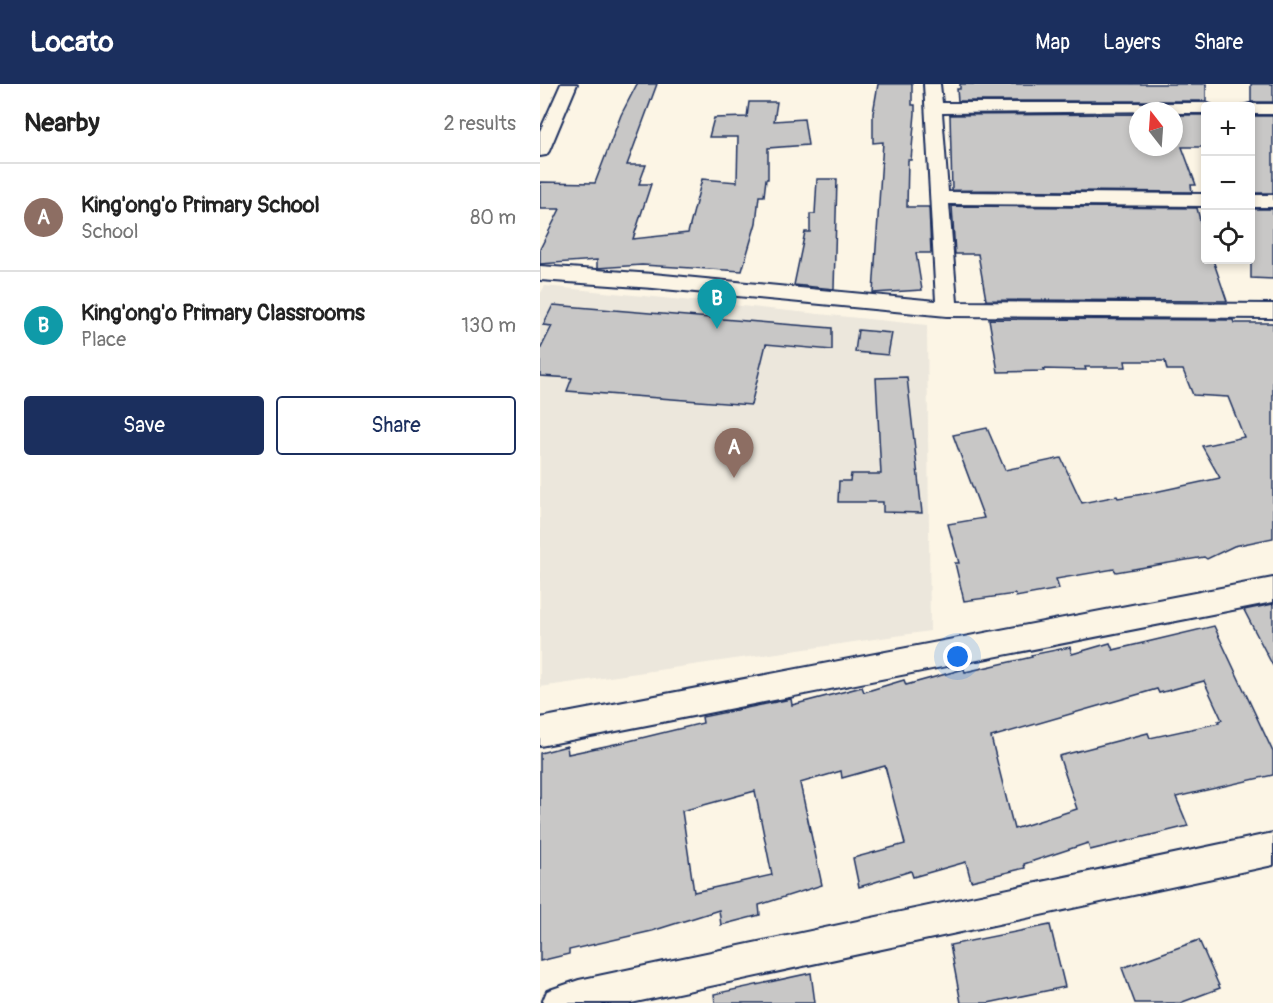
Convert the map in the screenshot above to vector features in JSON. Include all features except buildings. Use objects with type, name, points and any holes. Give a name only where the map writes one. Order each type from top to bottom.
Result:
[{"type":"street","points":[[540,151],[549,112],[570,84]]},
{"type":"street","points":[[932,84],[946,309]]},
{"type":"street","points":[[934,108],[1201,108]]},
{"type":"street","points":[[1255,108],[1273,109]]},
{"type":"street","points":[[939,198],[1201,200]]},
{"type":"street","points":[[1255,201],[1273,201]]},
{"type":"street","points":[[540,273],[653,281],[946,309],[1273,311]]},
{"type":"street","points":[[540,732],[1273,590]]},
{"type":"street","points":[[559,1003],[590,994],[1273,849]]},
{"type":"shaded area","points":[[545,286],[927,325],[930,631],[540,687],[540,294]]},
{"type":"place","name":"King'ong'o Primary Classrooms","points":[[717,329]]},
{"type":"place","name":"King'ong'o Primary School","points":[[734,478]]}]
